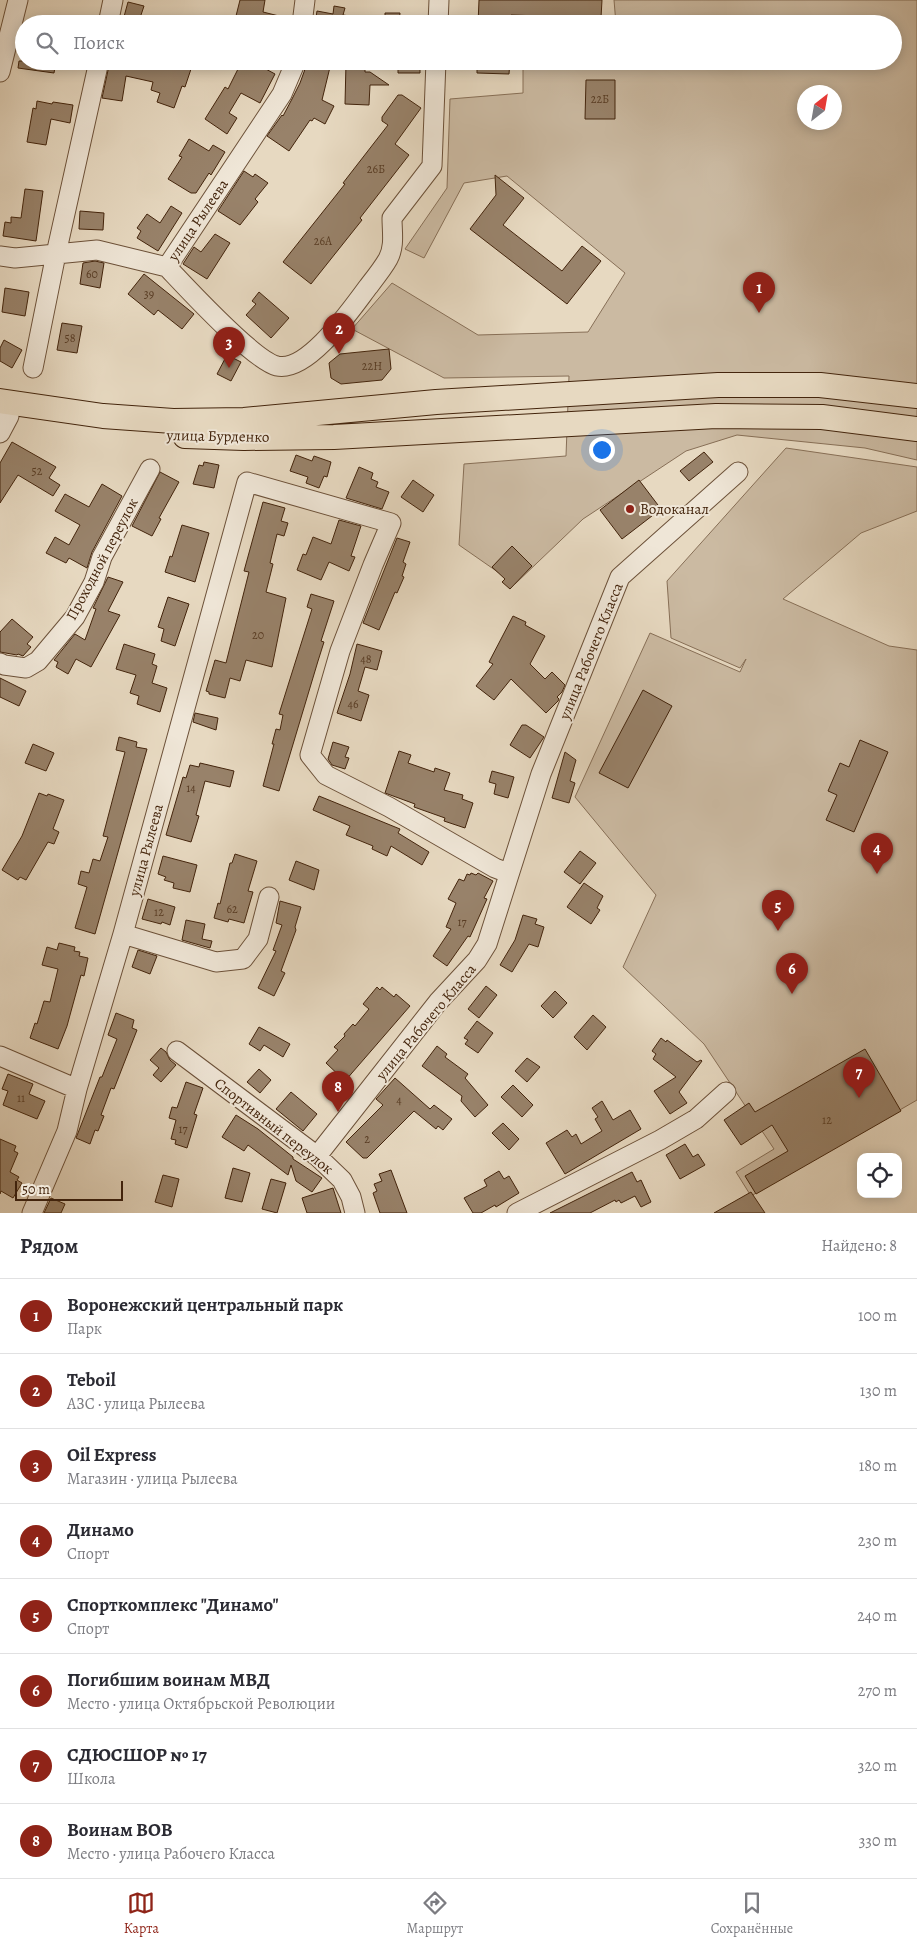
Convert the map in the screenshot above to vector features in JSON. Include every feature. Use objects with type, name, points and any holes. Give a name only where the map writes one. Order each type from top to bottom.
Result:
[{"type":"main road","name":"улица Бурденко","points":[[2,416],[102,416],[173,421],[244,420],[436,402],[718,385],[820,386],[917,396]]},
{"type":"main road","name":"улица Бурденко","points":[[2,416],[102,430],[178,436],[244,438],[334,437],[716,416],[822,417],[917,429]]},
{"type":"street","points":[[0,72],[18,0]]},
{"type":"street","points":[[110,15],[113,0]]},
{"type":"street","points":[[303,15],[305,0]]},
{"type":"street","points":[[438,0],[438,15]]},
{"type":"street","points":[[33,368],[97,70]]},
{"type":"street","name":"улица Рылеева","points":[[292,70],[282,94],[167,267],[237,337],[268,363],[279,367],[291,366],[302,360],[340,326],[388,259],[393,245],[392,218],[432,166],[436,70]]},
{"type":"street","points":[[0,256],[15,258],[98,250],[167,267]]},
{"type":"street","name":"Проходной переулок","points":[[0,663],[26,668],[38,661],[75,617],[94,582],[102,557],[150,469]]},
{"type":"street","name":"улица Рабочего Класса","points":[[317,1156],[438,1002],[477,960],[487,944],[541,774],[620,577],[738,472]]},
{"type":"street","name":"улица Рылеева","points":[[32,1213],[67,1132],[77,1089],[123,934],[246,482],[391,524],[340,651],[310,755],[326,775],[389,806],[495,868],[508,873]]},
{"type":"street","points":[[123,934],[216,962],[242,959],[258,939],[269,897]]},
{"type":"street","name":"Спортивный переулок","points":[[177,1052],[317,1156],[342,1180],[351,1197],[355,1213]]},
{"type":"street","points":[[0,1056],[77,1089]]},
{"type":"street","points":[[517,1213],[660,1140],[696,1119],[726,1092]]},
{"type":"shaded area","points":[[614,0],[917,0],[917,460],[865,448],[737,435],[686,451],[583,519],[515,584],[459,545],[464,464],[566,456],[569,376],[444,378],[352,329],[392,283],[478,335],[588,332],[625,273],[507,176],[464,183],[424,258],[405,249],[447,188],[450,99],[523,93],[523,70],[902,70],[902,15],[615,15]]},
{"type":"shaded area","points":[[786,448],[917,467],[917,511],[861,533],[783,599],[889,646],[917,650],[917,1100],[751,1196],[736,1172],[774,1149],[704,1044],[623,967],[656,895],[575,797],[650,633],[740,672],[746,659],[740,668],[671,638],[667,581]]},
{"type":"building","points":[[240,0],[265,0],[263,12],[275,15],[236,15]]},
{"type":"building","points":[[479,0],[602,0],[601,15],[478,15]]},
{"type":"building","points":[[128,2],[144,6],[141,15],[124,15]]},
{"type":"building","points":[[334,6],[345,8],[343,15],[316,15],[317,11],[333,14]]},
{"type":"building","points":[[385,13],[400,13],[400,15],[385,15]]},
{"type":"building","points":[[32,70],[54,70],[54,73]]},
{"type":"building","points":[[108,70],[191,70],[185,87],[182,86],[174,108],[157,102],[160,93],[151,90],[153,82],[126,76],[122,101],[102,98]]},
{"type":"building","points":[[238,70],[268,70],[275,74],[260,103],[241,93],[229,113],[237,118],[227,134],[205,119],[225,87],[228,89]]},
{"type":"building","points":[[305,70],[329,70],[322,100],[334,106],[325,124],[314,118],[312,121],[310,120],[289,151],[267,136],[283,116]]},
{"type":"building","points":[[346,70],[365,70],[365,72],[370,72],[389,85],[370,85],[369,105],[345,104]]},
{"type":"building","points":[[398,70],[420,70],[420,73],[398,73]]},
{"type":"building","points":[[477,70],[509,70],[509,74],[477,73]]},
{"type":"building","points":[[586,80],[615,80],[615,119],[585,119]]},
{"type":"building","points":[[398,95],[402,95],[421,108],[395,144],[409,155],[360,218],[362,220],[311,284],[283,262],[345,184],[343,183],[388,125],[382,121],[382,117]]},
{"type":"building","points":[[37,101],[73,105],[70,123],[51,119],[46,145],[27,142],[33,108],[36,109]]},
{"type":"building","points":[[189,139],[209,151],[213,145],[225,152],[211,175],[209,173],[196,193],[191,193],[168,179],[182,157],[179,156]]},
{"type":"building","points":[[244,171],[253,177],[255,174],[268,183],[255,199],[258,202],[240,225],[218,211]]},
{"type":"building","points":[[495,175],[524,198],[503,225],[562,271],[582,246],[601,261],[567,304],[470,229],[496,195]]},
{"type":"building","points":[[25,189],[43,191],[36,241],[3,236],[5,222],[11,223],[11,217],[21,218]]},
{"type":"building","points":[[171,206],[182,213],[158,251],[137,238],[141,231],[137,228],[147,214],[160,223]]},
{"type":"building","points":[[80,211],[104,213],[103,230],[79,229]]},
{"type":"building","points":[[215,234],[230,243],[207,279],[183,264],[194,247],[201,252]]},
{"type":"building","points":[[95,261],[104,263],[100,288],[80,284],[83,263]]},
{"type":"building","points":[[144,274],[194,314],[182,329],[158,310],[154,315],[128,294]]},
{"type":"building","points":[[5,288],[29,292],[25,316],[2,312]]},
{"type":"building","points":[[259,292],[289,318],[271,338],[246,315],[256,304],[252,301]]},
{"type":"building","points":[[62,323],[82,326],[77,353],[57,350]]},
{"type":"building","points":[[4,340],[22,350],[12,368],[0,361],[0,348]]},
{"type":"building","points":[[389,349],[391,369],[382,380],[341,384],[331,378],[329,363],[340,354]]},
{"type":"building","points":[[227,355],[241,362],[231,381],[217,374]]},
{"type":"building","points":[[12,442],[56,467],[49,478],[60,485],[53,496],[18,475],[0,503],[0,463]]},
{"type":"building","points":[[704,452],[713,462],[689,481],[680,471]]},
{"type":"building","points":[[296,455],[312,461],[314,456],[331,462],[327,477],[324,476],[319,488],[306,483],[308,477],[290,471]]},
{"type":"building","points":[[204,462],[219,465],[214,488],[193,484],[199,465],[203,466]]},
{"type":"building","points":[[359,467],[373,473],[371,479],[378,482],[376,487],[389,492],[382,509],[346,498]]},
{"type":"building","points":[[160,472],[179,482],[159,518],[161,519],[152,536],[132,526]]},
{"type":"building","points":[[413,480],[434,495],[423,512],[401,497]]},
{"type":"building","name":"Водоканал","points":[[639,480],[661,509],[622,539],[600,510]]},
{"type":"building","points":[[102,484],[122,496],[92,552],[87,568],[69,558],[66,563],[46,553],[55,537],[69,545],[80,525],[55,511],[65,494],[89,507]]},
{"type":"building","points":[[263,502],[285,508],[281,521],[288,523],[284,536],[277,534],[270,563],[273,564],[266,592],[286,598],[272,667],[246,660],[240,681],[230,678],[225,698],[209,694],[206,691],[215,660],[226,663],[249,572],[244,571]]},
{"type":"building","points":[[339,520],[361,526],[351,556],[355,557],[349,571],[329,562],[321,580],[297,570],[303,554],[306,555],[313,537],[331,544]]},
{"type":"building","points":[[182,525],[209,533],[195,582],[165,572]]},
{"type":"building","points":[[397,538],[410,542],[403,562],[406,564],[402,576],[404,577],[397,593],[395,592],[379,630],[363,623]]},
{"type":"building","points":[[512,546],[532,566],[510,589],[502,582],[505,579],[492,567]]},
{"type":"building","points":[[108,577],[123,582],[108,611],[120,615],[91,667],[76,659],[68,674],[56,667],[58,662],[54,660],[75,634],[85,640],[96,609],[93,608]]},
{"type":"building","points":[[311,594],[334,601],[321,641],[324,642],[279,791],[263,786],[276,729],[280,730],[283,715],[279,714],[312,609],[307,607]]},
{"type":"building","points":[[168,597],[189,604],[175,646],[161,641],[164,629],[158,627]]},
{"type":"building","points":[[513,616],[526,622],[525,625],[545,636],[530,664],[545,679],[552,672],[565,685],[557,697],[558,701],[546,713],[511,679],[494,700],[476,686],[493,664],[489,662]]},
{"type":"building","points":[[12,619],[33,637],[27,644],[31,647],[23,656],[0,652],[0,632]]},
{"type":"building","points":[[124,644],[155,654],[152,664],[157,666],[152,683],[167,688],[160,712],[137,704],[139,696],[130,693],[136,675],[116,669]]},
{"type":"building","points":[[357,644],[382,651],[377,670],[365,667],[358,691],[369,695],[361,721],[337,713],[350,674]]},
{"type":"building","points":[[0,678],[26,691],[19,706],[0,697]]},
{"type":"building","points":[[643,690],[672,706],[628,788],[599,773]]},
{"type":"building","points":[[195,713],[218,718],[216,730],[193,722]]},
{"type":"building","points":[[522,725],[526,725],[544,737],[530,758],[510,745]]},
{"type":"building","points":[[119,737],[137,742],[136,747],[147,749],[95,934],[75,928],[87,887],[78,884],[81,871],[89,873],[93,859],[100,861],[108,837],[103,836],[125,752],[116,750]]},
{"type":"building","points":[[860,740],[888,752],[854,832],[826,820],[837,795],[828,791],[840,763],[849,767]]},
{"type":"building","points":[[333,742],[349,747],[345,757],[349,758],[345,769],[332,765],[328,759]]},
{"type":"building","points":[[33,744],[54,753],[46,771],[25,763]]},
{"type":"building","points":[[399,751],[411,755],[408,763],[434,772],[435,768],[450,773],[444,790],[463,795],[462,799],[473,803],[465,828],[444,821],[445,818],[414,807],[415,804],[385,793]]},
{"type":"building","points":[[565,752],[576,760],[570,781],[575,783],[569,803],[552,798]]},
{"type":"building","points":[[200,763],[234,771],[230,787],[205,781],[196,815],[199,816],[191,842],[166,835],[183,777],[186,778],[190,765],[199,767]]},
{"type":"building","points":[[492,771],[514,777],[508,798],[494,794],[496,784],[489,782]]},
{"type":"building","points":[[39,793],[64,800],[53,829],[59,832],[54,844],[48,842],[26,880],[20,877],[18,880],[2,870],[22,836]]},
{"type":"building","points":[[319,796],[400,829],[398,833],[429,852],[422,865],[391,846],[387,856],[372,849],[373,846],[346,835],[350,826],[313,810]]},
{"type":"building","points":[[580,851],[596,863],[580,884],[564,872]]},
{"type":"building","points":[[235,854],[257,861],[248,891],[253,892],[244,923],[229,919],[228,922],[214,918],[218,903],[220,904],[230,863],[232,863]]},
{"type":"building","points":[[163,856],[197,865],[190,892],[173,888],[174,883],[164,880],[166,877],[158,874]]},
{"type":"building","points":[[296,861],[319,870],[314,890],[289,880]]},
{"type":"building","points":[[471,873],[476,875],[478,873],[493,881],[484,898],[487,899],[470,937],[468,936],[447,966],[433,956],[451,929],[446,927],[456,903],[448,899],[459,879],[464,881],[467,874],[470,875]]},
{"type":"building","points":[[584,883],[603,896],[597,908],[600,910],[591,924],[567,907]]},
{"type":"building","points":[[148,899],[175,907],[170,925],[142,919]]},
{"type":"building","points":[[280,901],[301,907],[295,927],[296,930],[281,971],[285,973],[274,996],[258,988],[276,951],[273,950],[282,925],[276,923]]},
{"type":"building","points":[[523,915],[537,919],[535,924],[544,927],[538,947],[529,944],[512,972],[500,965],[515,940]]},
{"type":"building","points":[[186,920],[205,924],[202,939],[212,941],[210,948],[182,940]]},
{"type":"building","points":[[59,943],[75,947],[74,951],[80,952],[79,956],[88,958],[84,976],[81,975],[67,1026],[58,1049],[30,1038],[35,1023],[37,1024],[44,1001],[50,1002],[58,969],[42,965],[47,947],[57,950]]},
{"type":"building","points":[[138,950],[157,956],[150,974],[132,967]]},
{"type":"building","points":[[486,986],[497,995],[479,1018],[468,1009]]},
{"type":"building","points":[[377,987],[380,990],[382,987],[394,997],[396,994],[410,1006],[345,1081],[326,1063],[338,1050],[334,1047],[345,1036],[344,1034],[353,1024],[355,1026],[369,1009],[363,1004]]},
{"type":"building","points":[[555,991],[567,1003],[553,1018],[541,1006]]},
{"type":"building","points":[[116,1013],[134,1020],[132,1028],[137,1030],[114,1089],[111,1088],[101,1115],[104,1116],[98,1131],[95,1130],[90,1144],[76,1138],[117,1039],[108,1035]]},
{"type":"building","points":[[593,1015],[606,1027],[587,1050],[574,1037]]},
{"type":"building","points":[[477,1021],[493,1033],[478,1053],[465,1044],[468,1040],[464,1038]]},
{"type":"building","points":[[259,1027],[290,1044],[283,1057],[264,1045],[260,1051],[249,1044]]},
{"type":"building","points":[[661,1038],[666,1042],[667,1040],[697,1062],[702,1061],[679,1092],[687,1103],[670,1114],[654,1091],[676,1077],[653,1059],[656,1054],[652,1051]]},
{"type":"building","points":[[437,1046],[447,1054],[445,1057],[468,1074],[465,1078],[488,1105],[475,1117],[461,1101],[462,1096],[422,1066]]},
{"type":"building","points":[[161,1048],[176,1065],[161,1082],[153,1075],[159,1068],[150,1060]]},
{"type":"building","points":[[865,1049],[901,1111],[756,1194],[745,1176],[788,1151],[772,1125],[741,1145],[724,1120],[749,1103],[755,1112]]},
{"type":"building","points":[[527,1058],[540,1067],[527,1082],[515,1071]]},
{"type":"building","points":[[259,1069],[271,1080],[260,1093],[247,1082]]},
{"type":"building","points":[[8,1074],[33,1084],[29,1094],[45,1101],[37,1119],[3,1105],[8,1091],[2,1089]]},
{"type":"building","points":[[395,1078],[430,1109],[434,1105],[452,1119],[443,1130],[438,1126],[436,1129],[414,1111],[367,1158],[363,1158],[346,1142],[383,1105],[376,1099]]},
{"type":"building","points":[[186,1082],[203,1088],[194,1114],[197,1115],[187,1148],[175,1144],[176,1140],[171,1139],[176,1120],[169,1118],[172,1107],[177,1108]]},
{"type":"building","points":[[513,1085],[533,1105],[522,1117],[501,1097]]},
{"type":"building","points":[[291,1092],[317,1114],[303,1131],[276,1109]]},
{"type":"building","points":[[602,1101],[613,1120],[630,1110],[641,1129],[565,1174],[546,1143],[567,1130],[572,1137],[576,1134],[581,1144],[602,1131],[595,1119],[598,1117],[592,1108]]},
{"type":"building","points":[[236,1115],[258,1129],[293,1157],[293,1159],[322,1178],[312,1192],[296,1181],[291,1165],[288,1175],[248,1145],[244,1151],[222,1137]]},
{"type":"building","points":[[503,1123],[519,1139],[509,1150],[492,1133]]},
{"type":"building","points":[[0,1139],[16,1146],[14,1151],[18,1153],[10,1172],[19,1177],[17,1180],[22,1183],[13,1198],[1,1191],[0,1194]]},
{"type":"building","points":[[685,1144],[693,1157],[698,1154],[705,1165],[680,1179],[666,1155]]},
{"type":"building","points":[[233,1168],[250,1173],[242,1202],[225,1198]]},
{"type":"building","points":[[391,1170],[407,1213],[380,1213],[373,1193],[377,1191],[374,1184],[382,1181],[379,1174]]},
{"type":"building","points":[[499,1171],[504,1179],[509,1176],[519,1193],[496,1207],[495,1205],[481,1213],[473,1213],[464,1198],[487,1186],[484,1180]]},
{"type":"building","points":[[632,1172],[637,1182],[641,1180],[651,1202],[641,1207],[635,1196],[621,1203],[619,1200],[616,1202],[615,1200],[590,1213],[550,1213]]},
{"type":"building","points":[[163,1175],[179,1179],[172,1207],[155,1202]]},
{"type":"building","points":[[271,1179],[286,1183],[277,1213],[262,1209]]},
{"type":"building","points":[[333,1188],[341,1213],[307,1213],[302,1198]]},
{"type":"building","points":[[751,1192],[765,1213],[714,1213]]},
{"type":"building","points":[[51,1198],[65,1204],[61,1213],[44,1213]]},
{"type":"place","name":"Воронежский центральный парк","points":[[759,313]]},
{"type":"place","name":"Teboil","points":[[339,354]]},
{"type":"place","name":"Oil Express","points":[[229,368]]},
{"type":"place","name":"Водоканал","points":[[630,509]]},
{"type":"place","name":"Динамо","points":[[877,874]]},
{"type":"place","name":"Спорткомплекс \"Динамо\"","points":[[778,931]]},
{"type":"place","name":"Погибшим воинам МВД","points":[[792,994]]},
{"type":"place","name":"СДЮСШОР № 17","points":[[859,1098]]},
{"type":"place","name":"Воинам ВОВ","points":[[338,1112]]}]
